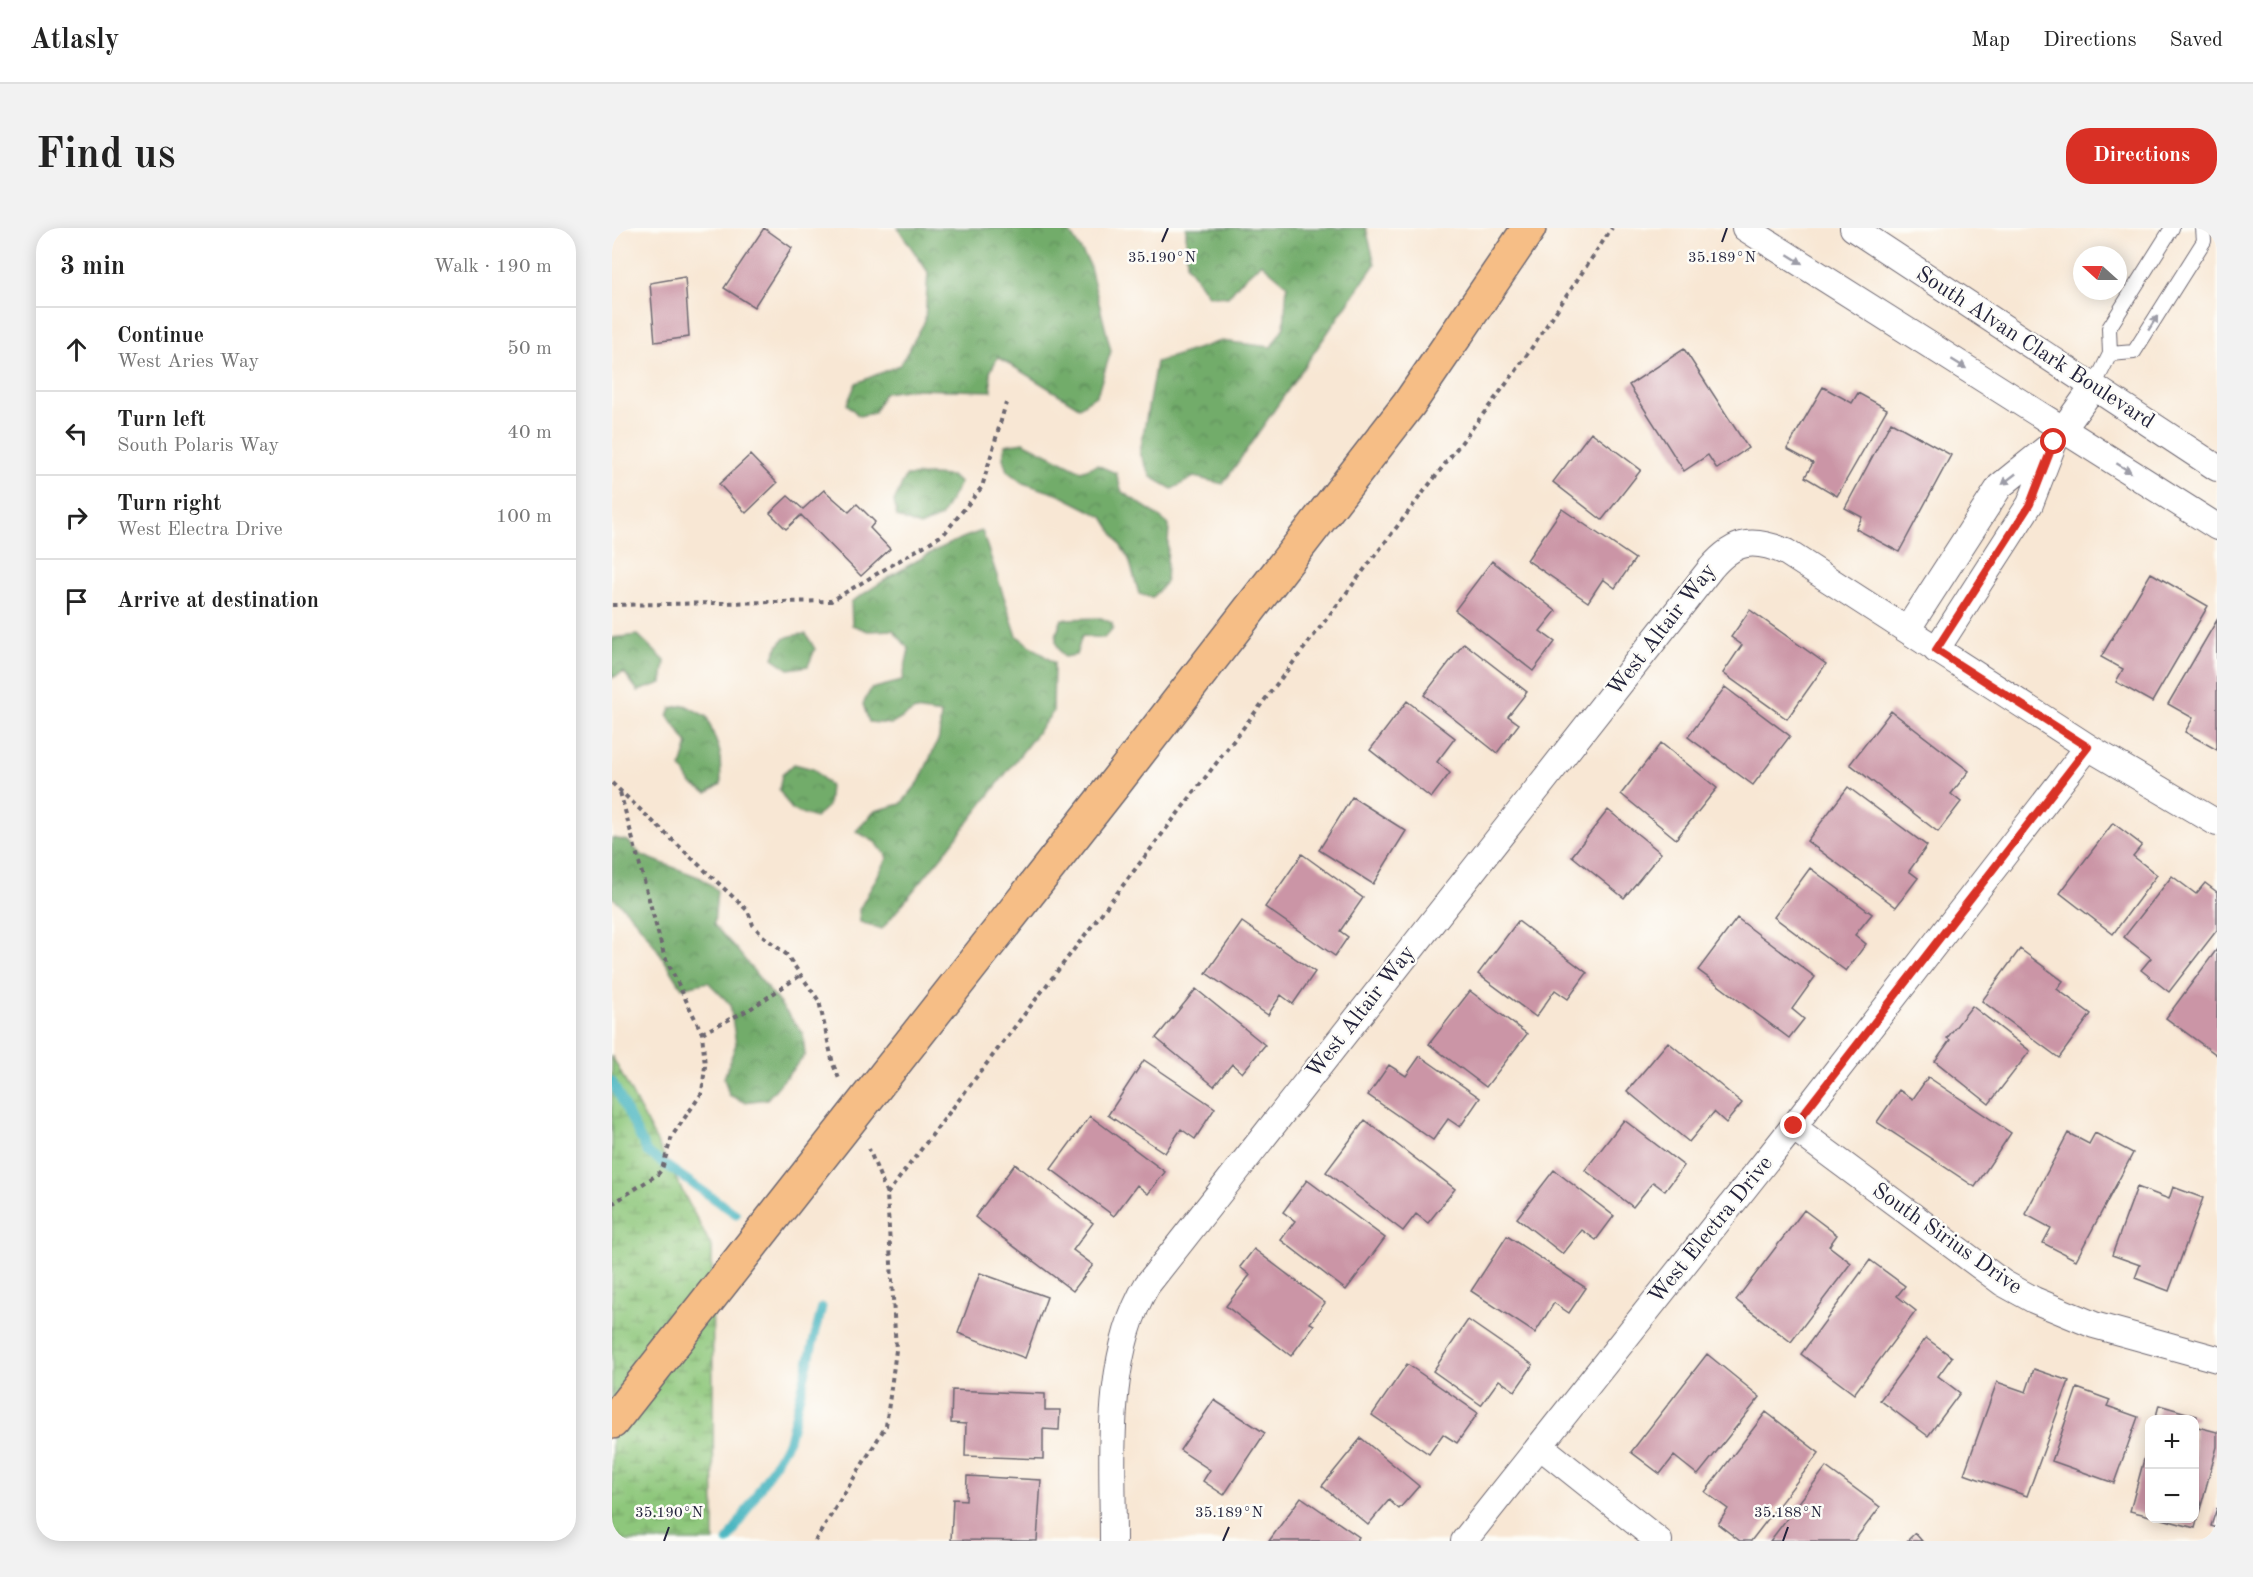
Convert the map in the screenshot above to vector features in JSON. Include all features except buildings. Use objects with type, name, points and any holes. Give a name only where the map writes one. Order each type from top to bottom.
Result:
[{"type":"main road","points":[[612,1422],[1112,787],[1409,404],[1529,228]]},
{"type":"street","points":[[1745,228],[2059,436],[2217,527]]},
{"type":"street","name":"South Alvan Clark Boulevard","points":[[1853,228],[2217,468]]},
{"type":"street","points":[[1936,650],[2030,504],[2059,436],[2094,386]]},
{"type":"street","points":[[2059,436],[2000,486],[1907,630],[2088,747],[2217,823]]},
{"type":"street","name":"West Altair Way","points":[[1113,1541],[1113,1460],[1117,1388],[1130,1320],[1147,1285],[1721,556],[1733,547],[1745,543],[1761,544],[1786,552],[1907,630]]},
{"type":"street","name":"West Electra Drive","points":[[1464,1541],[1794,1126],[2088,747]]},
{"type":"street","name":"South Sirius Drive","points":[[1794,1126],[2003,1283],[2034,1300],[2094,1325],[2217,1359]]},
{"type":"street","points":[[1540,1446],[1659,1541]]},
{"type":"lane","points":[[2094,386],[2110,354],[2109,328],[2172,228]]},
{"type":"lane","points":[[2110,354],[2134,352],[2204,241],[2204,228]]},
{"type":"path","points":[[815,1541],[886,1426],[896,1350],[888,1194],[1516,371],[1612,228]]},
{"type":"path","points":[[612,605],[831,601],[944,534],[982,487],[1006,403]]},
{"type":"path","points":[[612,783],[747,911],[753,925],[786,954],[819,1001],[833,1064]]},
{"type":"path","points":[[612,1204],[658,1174],[662,1169],[672,1136],[702,1093],[705,1066],[702,1033],[664,955],[620,792]]},
{"type":"path","points":[[702,1033],[750,1009],[801,975]]},
{"type":"green space","points":[[898,228],[1067,228],[1089,263],[1111,351],[1097,395],[1079,407],[998,357],[990,372],[992,391],[912,389],[884,393],[874,413],[859,416],[847,404],[856,383],[900,365],[925,321],[928,272]]},
{"type":"green space","points":[[1186,228],[1366,228],[1375,264],[1223,484],[1194,477],[1172,489],[1151,477],[1140,453],[1156,362],[1221,341],[1271,347],[1284,327],[1287,285],[1261,263],[1241,281],[1228,297],[1208,295],[1187,265]]},
{"type":"green space","points":[[1023,442],[1081,471],[1097,465],[1116,473],[1122,492],[1169,525],[1166,582],[1152,598],[1139,594],[1129,559],[1103,517],[1060,495],[1023,483],[1007,471],[1003,458],[1005,445]]},
{"type":"green space","points":[[906,476],[951,476],[960,483],[941,517],[920,526],[897,517],[894,501]]},
{"type":"green space","points":[[982,531],[1017,636],[1054,663],[1053,712],[950,846],[882,929],[860,922],[859,910],[888,857],[875,842],[856,831],[875,811],[901,804],[919,782],[939,738],[941,714],[915,710],[892,724],[869,722],[863,704],[871,689],[902,681],[909,649],[893,630],[868,631],[852,625],[851,602],[931,553]]},
{"type":"green space","points":[[1101,618],[1112,623],[1113,628],[1104,638],[1082,636],[1076,655],[1064,657],[1056,643],[1062,619]]},
{"type":"green space","points":[[806,634],[815,649],[808,666],[789,669],[773,658],[784,639],[793,635]]},
{"type":"green space","points":[[638,635],[665,661],[662,683],[638,691],[624,672],[612,678],[612,638]]},
{"type":"green space","points":[[685,705],[707,717],[720,752],[721,784],[707,793],[691,784],[681,767],[688,744],[668,716],[671,708]]},
{"type":"green space","points":[[794,764],[813,769],[830,786],[828,806],[815,818],[792,810],[779,790],[782,775]]},
{"type":"green space","points":[[612,838],[628,841],[641,855],[701,878],[717,890],[714,925],[737,950],[803,1033],[805,1055],[767,1099],[744,1102],[729,1095],[724,1078],[736,1044],[730,1004],[708,982],[682,988],[632,916],[612,897]]},
{"type":"green space","points":[[612,1056],[712,1248],[714,1541],[612,1541]]},
{"type":"waterway","points":[[612,1081],[647,1152],[736,1214]]},
{"type":"waterway","points":[[728,1541],[789,1440],[822,1307]]},
{"type":"route","points":[[1794,1126],[2088,747],[1936,650],[2030,504],[2054,442]]}]
